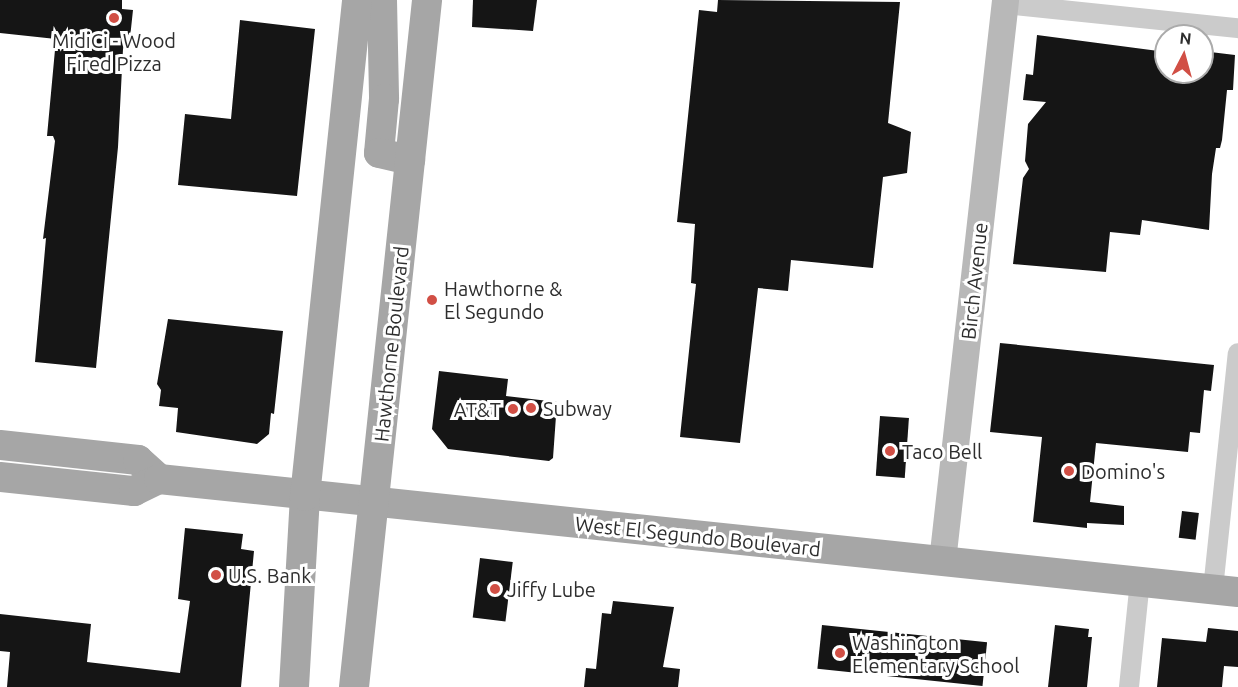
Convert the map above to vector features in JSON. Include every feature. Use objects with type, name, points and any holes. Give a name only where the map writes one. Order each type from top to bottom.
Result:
[{"type":"main road","points":[[294,687],[305,496],[357,0]]},
{"type":"main road","points":[[382,0],[384,88],[379,153],[410,160]]},
{"type":"main road","name":"Hawthorne Boulevard","points":[[354,687],[427,0]]},
{"type":"main road","points":[[0,445],[138,460],[159,479]]},
{"type":"main road","name":"West El Segundo Boulevard","points":[[0,477],[134,491],[159,479],[305,496],[1226,590]]},
{"type":"street","points":[[1004,2],[1238,28]]},
{"type":"street","name":"Birch Avenue","points":[[942,561],[1004,2]]},
{"type":"street","points":[[1226,590],[1238,353]]},
{"type":"street","points":[[1129,687],[1140,581]]},
{"type":"building","points":[[0,0],[122,0],[122,9],[133,10],[130,38],[126,38],[123,49],[118,147],[96,368],[35,362],[46,238],[43,239],[55,141],[53,136],[47,136],[56,39],[0,33]]},
{"type":"building","points":[[473,0],[537,0],[533,31],[472,27]]},
{"type":"building","points":[[718,0],[900,2],[888,123],[911,132],[907,173],[883,177],[873,268],[791,260],[788,291],[758,288],[740,443],[680,437],[696,284],[691,283],[695,224],[677,222],[699,10],[717,12]]},
{"type":"building","points":[[240,20],[315,29],[297,196],[178,185],[185,114],[231,119]]},
{"type":"building","points":[[1037,35],[1154,50],[1154,84],[1214,84],[1214,52],[1235,55],[1233,90],[1227,90],[1222,140],[1220,148],[1216,148],[1212,174],[1209,230],[1142,220],[1140,235],[1110,232],[1106,272],[1013,264],[1023,178],[1029,169],[1025,161],[1028,124],[1046,102],[1023,100],[1026,74],[1033,75]]},
{"type":"building","points":[[168,319],[283,331],[274,414],[271,413],[269,434],[257,444],[176,432],[178,408],[159,406],[161,390],[157,384]]},
{"type":"building","points":[[1000,343],[1214,365],[1211,391],[1204,390],[1200,433],[1190,432],[1188,452],[1096,443],[1090,502],[1124,506],[1124,525],[1087,523],[1087,528],[1033,522],[1042,437],[990,432]]},
{"type":"building","points":[[439,371],[508,379],[506,396],[557,402],[553,458],[549,461],[448,449],[432,429]]},
{"type":"building","points":[[880,416],[909,418],[905,478],[876,476]]},
{"type":"building","points":[[1182,511],[1199,513],[1196,540],[1179,538]]},
{"type":"building","points":[[185,528],[243,534],[241,549],[254,551],[241,687],[7,687],[10,652],[0,651],[0,614],[91,624],[87,662],[180,673],[190,601],[178,599]]},
{"type":"building","points":[[480,558],[513,562],[505,622],[473,618]]},
{"type":"building","points":[[613,601],[674,607],[663,667],[680,669],[678,687],[584,687],[586,668],[596,669],[602,613],[611,614]]},
{"type":"building","points":[[822,625],[987,642],[982,686],[817,669]]},
{"type":"building","points":[[1055,625],[1089,629],[1088,637],[1092,637],[1087,687],[1048,687]]},
{"type":"building","points":[[1208,628],[1238,631],[1238,667],[1224,666],[1222,687],[1157,687],[1162,638],[1206,642]]},
{"type":"place","name":"MidiCi - Wood Fired Pizza","points":[[114,18]]},
{"type":"place","name":"Hawthorne & El Segundo","points":[[432,300]]},
{"type":"place","name":"Subway","points":[[531,408]]},
{"type":"place","name":"AT&T","points":[[513,409]]},
{"type":"place","name":"Taco Bell","points":[[890,451]]},
{"type":"place","name":"Domino's","points":[[1069,471]]},
{"type":"place","name":"U.S. Bank","points":[[216,575]]},
{"type":"place","name":"Jiffy Lube","points":[[495,589]]},
{"type":"place","name":"Washington Elementary School","points":[[840,653]]}]
